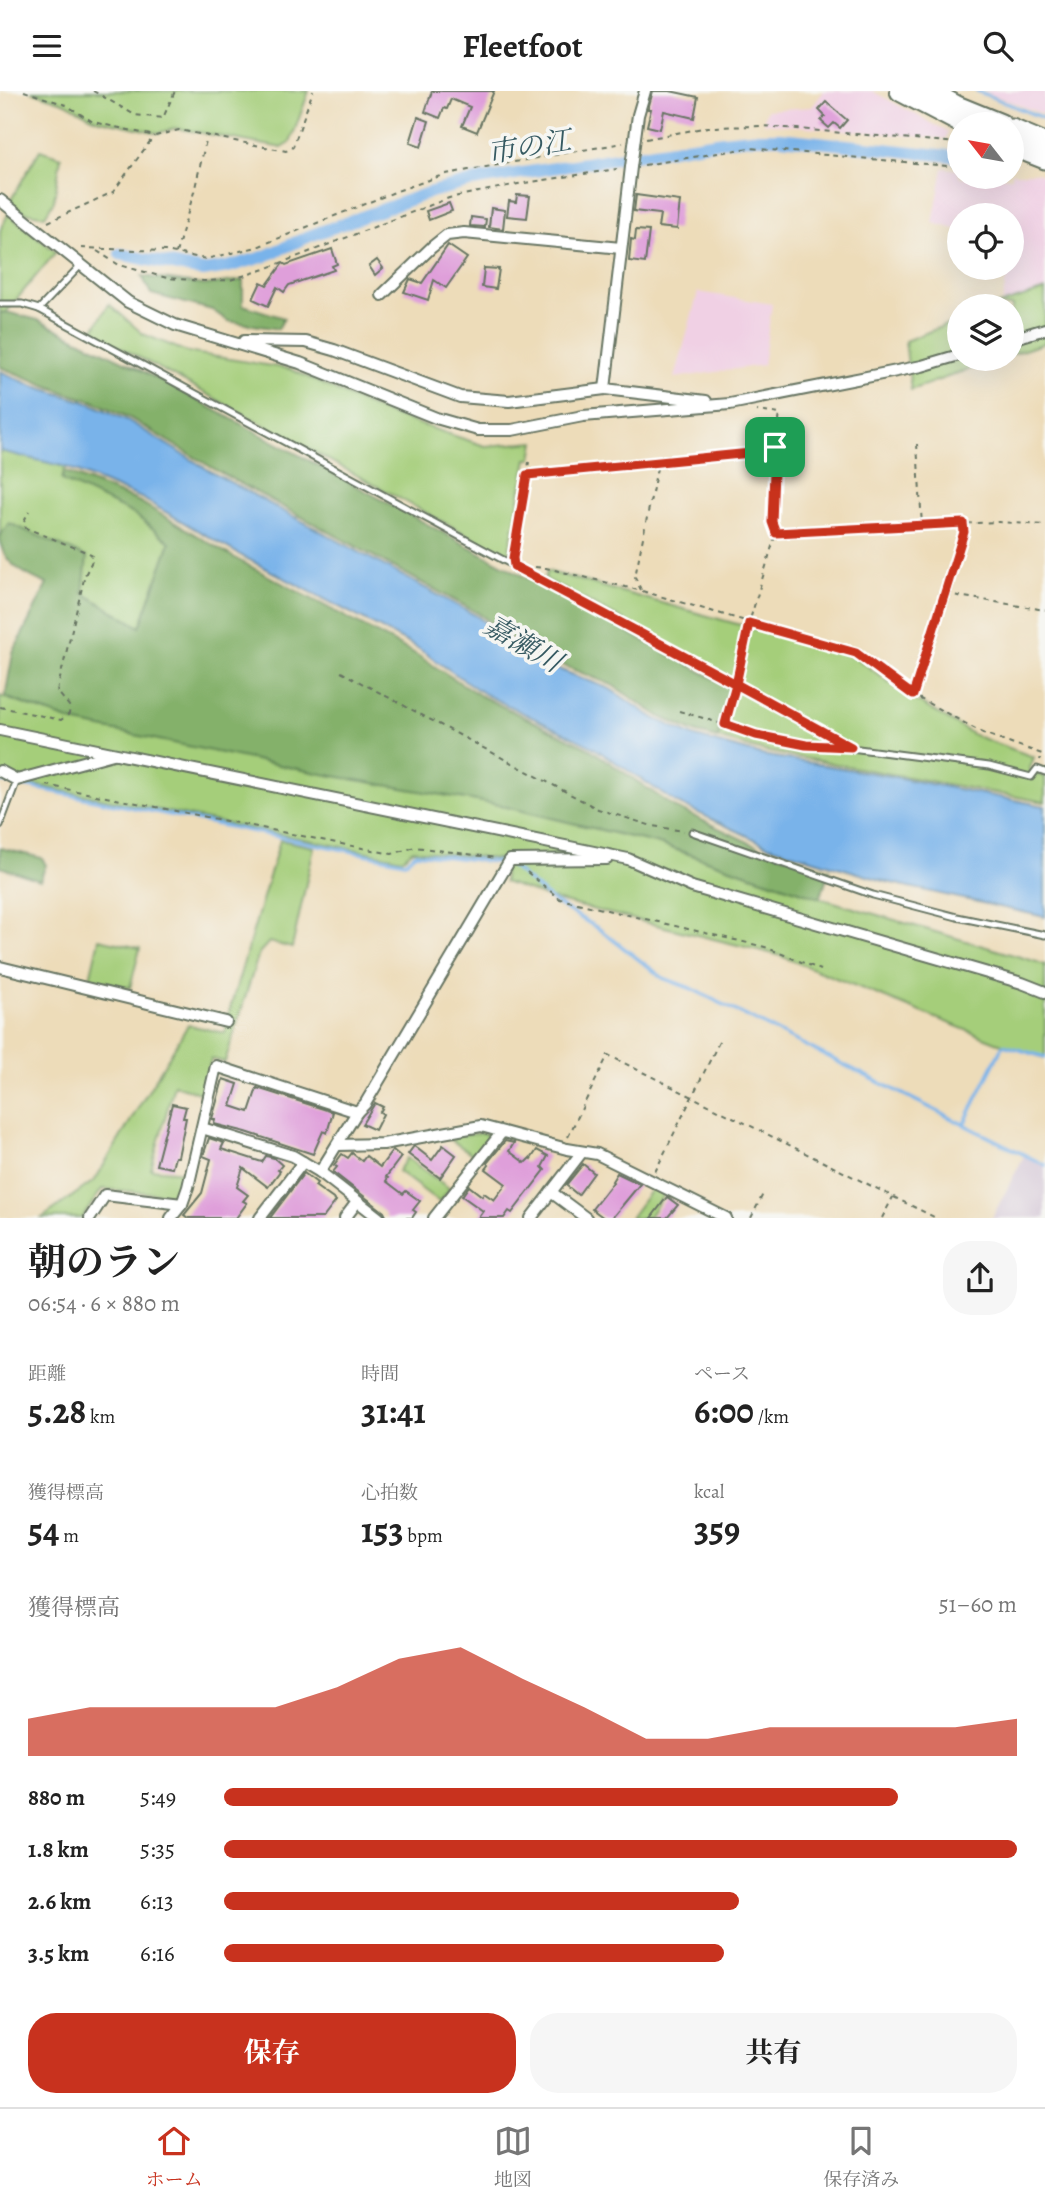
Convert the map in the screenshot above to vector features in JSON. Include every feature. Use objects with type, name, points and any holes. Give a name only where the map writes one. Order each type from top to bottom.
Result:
[{"type":"highway","points":[[900,91],[947,116]]},
{"type":"highway","points":[[930,91],[972,112]]},
{"type":"highway","points":[[1024,134],[1045,143]]},
{"type":"highway","points":[[1024,151],[1045,159]]},
{"type":"street","points":[[605,389],[631,167],[645,91]]},
{"type":"street","points":[[0,201],[128,302],[175,325],[300,363],[436,418],[478,430],[512,430],[583,416],[730,404],[922,366],[947,359]]},
{"type":"street","points":[[382,295],[447,235],[464,233],[621,248]]},
{"type":"street","points":[[1024,335],[1045,329]]},
{"type":"street","points":[[231,340],[306,342],[460,397],[509,401],[605,389],[730,404]]},
{"type":"street","points":[[0,730],[628,859],[692,887],[1045,992]]},
{"type":"street","points":[[0,771],[16,784],[116,754]]},
{"type":"street","points":[[320,1171],[357,1112],[365,1104],[510,860],[628,859]]},
{"type":"street","points":[[0,967],[226,1022]]},
{"type":"street","points":[[171,1218],[188,1187],[216,1066],[357,1112]]},
{"type":"street","points":[[338,1145],[383,1144],[481,1126],[567,1149],[597,1154],[726,1218]]},
{"type":"street","points":[[202,1128],[292,1156],[320,1171],[379,1218]]},
{"type":"street","points":[[434,1218],[502,1132]]},
{"type":"street","points":[[531,1218],[582,1152]]},
{"type":"street","points":[[260,1218],[303,1162]]},
{"type":"street","points":[[551,1192],[586,1218]]},
{"type":"street","points":[[90,1218],[105,1195],[181,1204]]},
{"type":"street","points":[[345,1218],[357,1202]]},
{"type":"lane","points":[[39,309],[80,266]]},
{"type":"lane","points":[[0,304],[22,304],[39,309],[851,747],[989,766],[1031,777],[1037,769],[1045,772]]},
{"type":"lane","points":[[0,825],[16,784]]},
{"type":"lane","points":[[692,832],[873,895],[957,917],[1045,935]]},
{"type":"path","points":[[24,91],[66,105],[93,122],[155,136],[179,130],[286,151],[293,147],[313,91]]},
{"type":"path","points":[[93,91],[135,115],[163,118],[175,91]]},
{"type":"path","points":[[58,247],[165,251],[206,260],[257,247],[446,174],[708,127],[764,126],[947,142]]},
{"type":"path","points":[[176,254],[207,135]]},
{"type":"path","points":[[50,223],[113,192],[155,136]]},
{"type":"path","points":[[95,249],[119,265],[167,278],[230,280],[449,198],[518,184],[749,148],[947,166]]},
{"type":"path","points":[[725,724],[749,623],[776,533],[772,522],[775,447],[780,414],[753,411]]},
{"type":"path","points":[[917,444],[922,527]]},
{"type":"path","points":[[527,475],[761,452],[775,447]]},
{"type":"path","points":[[529,462],[513,558],[514,566],[546,568],[642,591],[856,653],[913,695],[983,733],[1043,755],[1037,769]]},
{"type":"path","points":[[642,591],[635,577],[658,462]]},
{"type":"path","points":[[0,708],[61,720],[69,714],[70,707],[57,691],[85,575],[93,559],[91,554],[26,528],[24,521],[29,511]]},
{"type":"path","points":[[776,533],[963,523],[1045,525]]},
{"type":"path","points":[[913,695],[964,532],[963,523]]},
{"type":"path","points":[[944,593],[1045,610]]},
{"type":"path","points":[[341,672],[598,809],[652,827],[692,832]]},
{"type":"path","points":[[679,711],[756,735],[806,745],[851,747]]},
{"type":"path","points":[[44,785],[391,854],[415,847],[510,860],[560,898],[765,947],[821,970]]},
{"type":"path","points":[[651,1180],[722,1038]]},
{"type":"path","points":[[567,1149],[569,1133],[608,1055],[936,1218]]},
{"type":"path","points":[[751,1218],[764,1192]]},
{"type":"path","points":[[882,1218],[893,1197]]},
{"type":"shaded area","points":[[824,91],[872,91],[947,131],[947,136],[946,139],[763,123],[767,110],[812,107]]},
{"type":"shaded area","points":[[985,91],[1045,91],[1045,115],[988,93]]},
{"type":"shaded area","points":[[943,168],[947,168],[947,189],[1024,189],[1024,173],[1045,176],[1045,290],[1024,297],[1024,294],[1004,294],[1006,280],[1024,280],[1024,203],[947,203],[947,227],[933,223]]},
{"type":"shaded area","points":[[698,292],[772,304],[763,365],[675,378]]},
{"type":"shaded area","points":[[1024,1156],[1045,1166],[1045,1218],[992,1218]]},
{"type":"green space","points":[[31,91],[309,91],[290,143],[282,148],[176,128],[158,133],[96,119],[66,103]]},
{"type":"green space","points":[[40,150],[61,157],[54,201],[45,216],[24,212],[9,203]]},
{"type":"green space","points":[[8,214],[56,252],[6,312],[0,313],[0,231]]},
{"type":"green space","points":[[142,276],[204,285],[243,280],[243,305],[284,318],[278,329],[228,321],[212,310],[151,294]]},
{"type":"green space","points":[[1045,290],[1045,343],[1024,350],[1024,297]]},
{"type":"green space","points":[[109,304],[143,334],[187,352],[290,369],[380,411],[485,446],[535,442],[532,459],[527,459],[508,557],[92,332]]},
{"type":"green space","points":[[0,313],[38,320],[137,368],[730,687],[718,738],[697,733],[659,716],[612,685],[557,663],[509,637],[478,613],[219,472],[128,417],[93,401],[0,367]]},
{"type":"green space","points":[[947,325],[947,371],[965,371],[911,390],[905,341]]},
{"type":"green space","points":[[0,451],[66,467],[63,480],[134,514],[170,542],[140,627],[83,593],[0,537]]},
{"type":"green space","points":[[64,471],[140,502],[240,561],[414,653],[481,696],[590,749],[676,808],[765,850],[830,870],[820,898],[659,844],[494,804],[322,774],[77,723],[5,697],[13,653],[47,584],[17,568],[5,555],[0,537],[9,523],[87,557],[83,593],[140,627],[170,542],[134,514],[62,480]]},
{"type":"green space","points":[[547,571],[855,657],[908,696],[976,736],[1034,757],[1029,771],[1045,777],[1045,802],[764,751],[718,738],[732,678],[545,579]]},
{"type":"green space","points":[[0,696],[77,723],[494,804],[659,844],[820,898],[1034,961],[1045,965],[1045,1058],[996,1042],[778,955],[559,901],[504,882],[504,860],[413,850],[402,859],[0,778]]},
{"type":"green space","points":[[280,840],[314,847],[292,948],[269,942],[259,953],[225,1062],[211,1059],[203,1094],[174,1085],[151,1169],[185,1172],[176,1195],[102,1189],[82,1218],[42,1218],[95,1180],[188,1025],[225,1033]]},
{"type":"green space","points":[[0,848],[42,858],[46,865],[40,880],[0,867]]},
{"type":"green space","points":[[99,939],[140,948],[130,988],[90,978]]},
{"type":"green space","points":[[484,1133],[489,1138],[475,1156],[445,1136]]},
{"type":"green space","points":[[407,1158],[450,1189],[439,1202],[398,1171]]},
{"type":"green space","points":[[653,1187],[665,1193],[648,1218],[630,1218]]},
{"type":"water","points":[[0,371],[31,385],[92,404],[127,420],[217,475],[477,616],[506,640],[553,667],[610,689],[656,719],[696,737],[762,755],[1045,806],[1045,917],[887,882],[769,846],[677,803],[591,746],[484,694],[416,647],[242,556],[141,498],[66,467],[0,451]]},
{"type":"building","points":[[432,91],[494,91],[477,132],[462,126],[470,107],[451,99],[440,118],[425,112]]},
{"type":"building","points":[[653,91],[670,91],[698,97],[694,118],[664,111],[660,129],[647,126]]},
{"type":"building","points":[[826,102],[847,120],[840,128],[834,123],[829,128],[821,121],[825,116],[819,110]]},
{"type":"building","points":[[418,117],[429,121],[421,147],[410,143]]},
{"type":"building","points":[[517,195],[530,196],[527,218],[507,216],[509,201],[516,202]]},
{"type":"building","points":[[636,195],[680,201],[677,229],[658,227],[660,214],[634,211]]},
{"type":"building","points":[[449,203],[452,211],[429,220],[426,211]]},
{"type":"building","points":[[491,208],[505,210],[503,229],[489,227]]},
{"type":"building","points":[[471,217],[486,219],[485,227],[470,226]]},
{"type":"building","points":[[636,230],[649,231],[645,263],[629,261],[631,239],[635,240]]},
{"type":"building","points":[[448,245],[467,258],[446,288],[434,280],[428,300],[404,292],[410,279],[422,283]]},
{"type":"building","points":[[332,249],[337,264],[332,266],[334,270],[289,285],[284,292],[277,287],[268,306],[253,299],[261,282],[267,285],[283,263],[286,265]]},
{"type":"building","points":[[377,260],[383,268],[375,275],[369,266]]},
{"type":"building","points":[[484,268],[499,269],[496,289],[482,287]]},
{"type":"building","points":[[223,1079],[238,1084],[231,1106],[249,1112],[257,1088],[333,1112],[327,1133],[323,1131],[313,1154],[214,1124],[215,1119],[212,1119]]},
{"type":"building","points":[[375,1103],[383,1107],[380,1112],[383,1114],[375,1130],[362,1124]]},
{"type":"building","points":[[172,1104],[186,1107],[183,1118],[186,1118],[178,1157],[175,1157],[172,1168],[156,1165]]},
{"type":"building","points":[[209,1138],[224,1143],[221,1149],[262,1162],[266,1156],[274,1158],[282,1165],[268,1187],[243,1168],[237,1187],[248,1195],[243,1201],[247,1203],[236,1218],[188,1218],[184,1215],[202,1193],[211,1159],[203,1156]]},
{"type":"building","points":[[505,1141],[514,1143],[509,1151],[525,1163],[537,1150],[548,1156],[542,1167],[545,1170],[512,1213],[509,1211],[504,1218],[478,1218],[483,1211],[462,1196],[469,1186],[482,1196],[484,1193],[494,1200],[506,1184],[486,1169],[489,1165],[487,1163]]},
{"type":"building","points":[[443,1145],[456,1155],[440,1178],[408,1154],[414,1146],[432,1160]]},
{"type":"building","points":[[393,1150],[401,1157],[386,1177],[386,1181],[403,1194],[406,1191],[420,1201],[413,1210],[416,1212],[412,1218],[387,1218],[384,1212],[333,1172],[337,1167],[334,1165],[342,1154],[348,1158],[352,1153],[362,1161],[366,1156],[380,1167]]},
{"type":"building","points":[[583,1164],[594,1173],[578,1195],[566,1185]]},
{"type":"building","points":[[304,1173],[317,1183],[315,1186],[336,1201],[323,1218],[270,1218]]},
{"type":"building","points":[[617,1173],[640,1184],[612,1218],[604,1218],[592,1209]]},
{"type":"building","points":[[667,1197],[678,1205],[667,1218],[651,1218]]},
{"type":"waterway","points":[[977,91],[1045,119]]},
{"type":"waterway","name":"市の江","points":[[120,254],[203,271],[228,267],[263,257],[312,235],[431,192],[478,180],[723,141],[780,138],[947,156]]},
{"type":"waterway","points":[[0,781],[405,862],[416,853],[504,863]]},
{"type":"waterway","points":[[511,866],[554,902],[599,929],[663,978],[690,988],[1045,1165]]},
{"type":"waterway","points":[[964,1124],[1003,1045],[1045,1057]]},
{"type":"route","points":[[775,447],[761,452],[527,475],[513,558],[514,566],[736,684],[725,724],[756,735],[806,745],[851,747],[736,684],[749,623],[856,653],[913,695],[964,532],[963,523],[776,533],[772,522],[775,447]]},
{"type":"water label","name":"嘉瀬川","points":[[523,644]]}]
